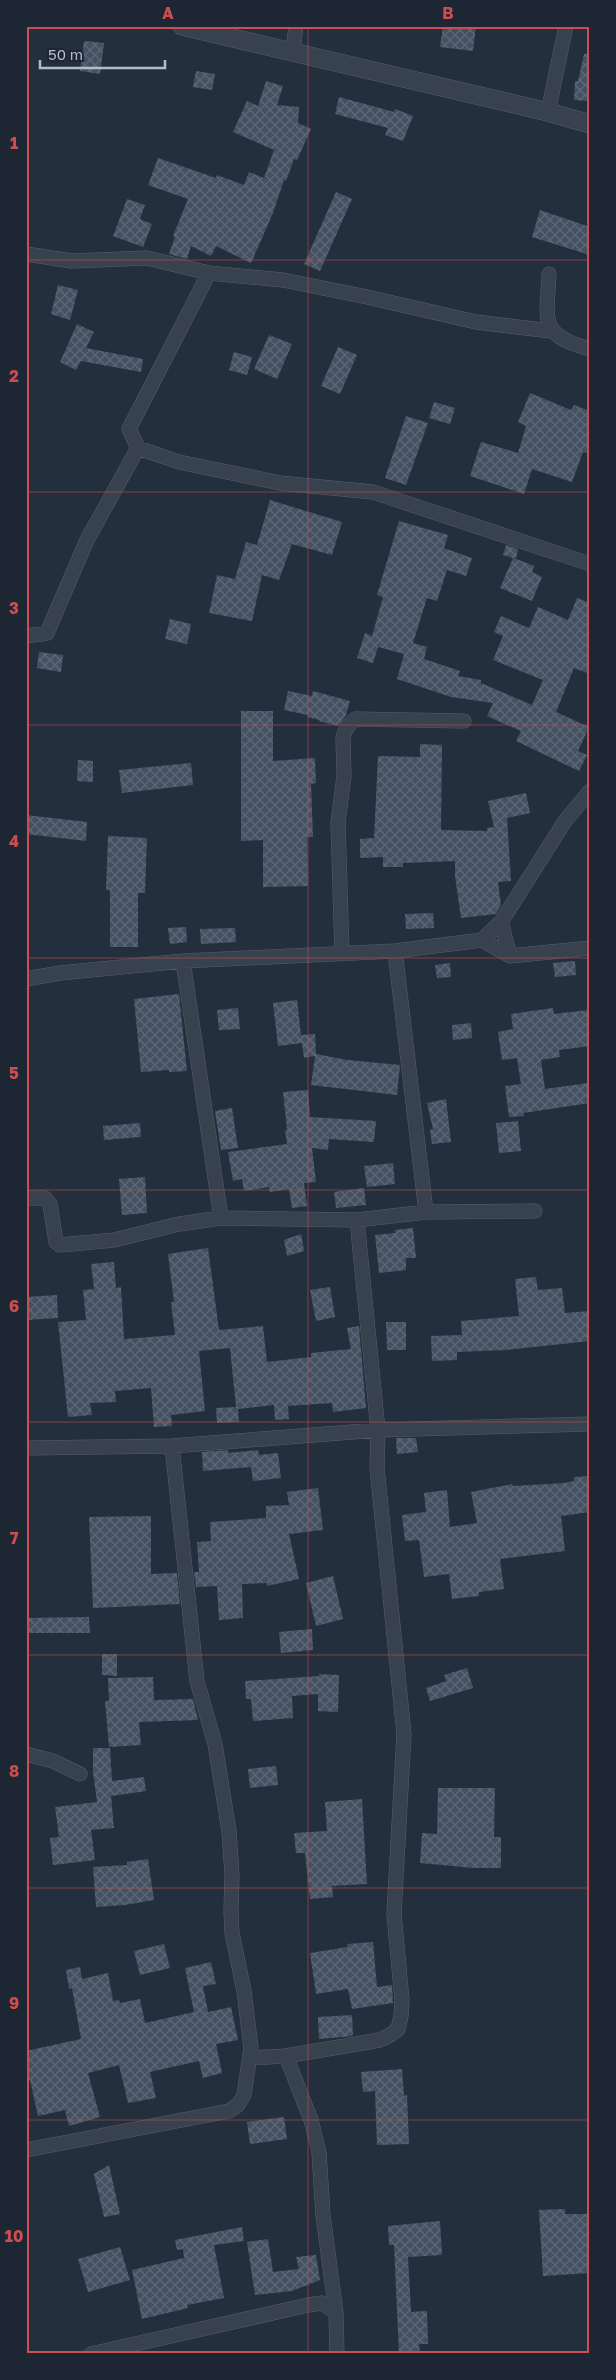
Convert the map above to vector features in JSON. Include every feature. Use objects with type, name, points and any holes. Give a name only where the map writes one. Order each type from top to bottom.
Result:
[{"type":"street","points":[[182,26],[548,112],[590,124]]},
{"type":"street","points":[[293,51],[296,26]]},
{"type":"street","points":[[548,112],[566,26]]},
{"type":"street","points":[[26,254],[72,261],[147,258],[209,273],[283,280],[476,322],[552,331]]},
{"type":"street","points":[[209,273],[129,429],[138,448],[179,462],[280,483],[373,492],[590,564]]},
{"type":"street","points":[[549,274],[547,312],[548,323],[552,331],[568,343],[590,349]]},
{"type":"street","points":[[26,636],[47,634],[88,540],[138,448]]},
{"type":"street","points":[[342,953],[338,823],[344,776],[343,737],[347,727],[355,719],[464,721]]},
{"type":"street","points":[[482,940],[501,922],[565,821],[590,791]]},
{"type":"street","points":[[501,922],[510,956]]},
{"type":"street","points":[[26,979],[60,973],[183,961],[395,950],[482,940],[510,956],[590,948]]},
{"type":"street","points":[[395,950],[426,1212]]},
{"type":"street","points":[[183,961],[221,1218]]},
{"type":"street","points":[[26,1198],[44,1198],[50,1204],[56,1242],[60,1245],[114,1240],[179,1224],[221,1218],[357,1220],[426,1212],[535,1211]]},
{"type":"street","points":[[250,2058],[286,2056],[380,2040],[398,2029],[401,2016],[402,2000],[394,1914],[404,1734],[377,1468],[378,1430],[357,1220]]},
{"type":"street","points":[[26,1448],[172,1446],[378,1430],[590,1424]]},
{"type":"street","points":[[26,2150],[229,2111],[238,2106],[244,2095],[250,2058],[244,1991],[232,1926],[232,1875],[229,1832],[214,1744],[197,1680],[172,1446]]},
{"type":"street","points":[[26,1754],[53,1761],[80,1774]]},
{"type":"street","points":[[286,2056],[311,2120],[319,2152],[323,2215],[336,2312],[337,2354]]},
{"type":"street","points":[[91,2354],[308,2305],[322,2303],[336,2312]]},
{"type":"building","points":[[443,26],[476,26],[473,51],[440,47]]},
{"type":"building","points":[[84,41],[104,43],[100,74],[80,71]]},
{"type":"building","points":[[584,54],[590,54],[588,101],[574,100],[575,81],[578,81]]},
{"type":"building","points":[[196,71],[215,74],[212,90],[193,87]]},
{"type":"building","points":[[266,81],[283,86],[277,105],[299,107],[298,123],[311,129],[297,160],[294,159],[286,181],[284,180],[273,213],[251,263],[216,246],[211,256],[191,246],[187,259],[169,254],[175,237],[173,236],[188,199],[148,185],[158,158],[216,178],[217,175],[244,185],[249,172],[264,178],[274,150],[233,132],[247,101],[258,106]]},
{"type":"building","points":[[339,97],[394,112],[395,109],[413,116],[403,141],[385,135],[388,128],[335,114]]},
{"type":"building","points":[[336,192],[352,199],[320,271],[304,264]]},
{"type":"building","points":[[127,199],[145,205],[140,219],[152,224],[143,247],[113,236]]},
{"type":"building","points":[[540,210],[590,227],[590,255],[532,237]]},
{"type":"building","points":[[58,285],[78,290],[70,320],[51,314]]},
{"type":"building","points":[[77,324],[94,332],[86,348],[143,359],[141,372],[81,361],[76,370],[60,362]]},
{"type":"building","points":[[269,335],[292,344],[277,379],[254,369]]},
{"type":"building","points":[[338,347],[357,355],[340,394],[321,386]]},
{"type":"building","points":[[234,352],[252,357],[247,375],[229,370]]},
{"type":"building","points":[[530,393],[571,410],[574,405],[590,411],[590,454],[583,452],[572,482],[532,469],[524,494],[470,476],[481,442],[518,453],[526,426],[518,422]]},
{"type":"building","points":[[434,402],[455,408],[450,424],[429,418]]},
{"type":"building","points":[[406,416],[428,423],[406,485],[385,478]]},
{"type":"building","points":[[270,500],[342,522],[332,555],[292,544],[279,580],[262,575],[252,621],[209,613],[217,575],[235,579],[246,542],[257,545]]},
{"type":"building","points":[[399,521],[448,535],[444,548],[472,558],[466,576],[447,570],[437,601],[427,598],[413,643],[427,647],[424,659],[460,671],[458,676],[481,680],[481,683],[532,705],[543,680],[493,660],[503,636],[494,632],[501,616],[529,628],[538,607],[568,620],[577,598],[590,603],[590,674],[574,668],[556,712],[589,727],[578,751],[587,755],[579,771],[516,741],[521,731],[487,716],[493,703],[451,697],[397,679],[404,654],[378,647],[373,663],[357,658],[365,633],[372,636],[383,597],[377,595]]},
{"type":"building","points":[[506,545],[518,549],[516,558],[514,558],[534,566],[532,572],[542,577],[532,601],[500,588],[513,558],[503,555]]},
{"type":"building","points":[[170,619],[191,624],[187,644],[165,639]]},
{"type":"building","points":[[39,652],[63,655],[61,672],[37,668]]},
{"type":"building","points":[[288,691],[312,696],[313,691],[350,701],[346,715],[338,726],[307,717],[308,715],[284,710]]},
{"type":"building","points":[[241,711],[273,711],[273,761],[315,758],[316,783],[311,784],[313,837],[307,837],[308,886],[263,887],[263,840],[241,841]]},
{"type":"building","points":[[420,744],[442,745],[441,830],[487,831],[487,828],[494,827],[488,801],[526,793],[530,813],[507,818],[511,881],[498,882],[501,905],[496,914],[461,918],[455,876],[455,861],[403,863],[403,867],[383,867],[383,857],[360,858],[360,839],[374,838],[378,756],[420,757]]},
{"type":"building","points":[[78,760],[93,761],[93,782],[77,781]]},
{"type":"building","points":[[191,763],[193,785],[122,793],[119,770]]},
{"type":"building","points":[[26,815],[87,822],[86,841],[26,834]]},
{"type":"building","points":[[108,836],[147,838],[145,893],[138,893],[138,947],[110,947],[110,890],[106,890]]},
{"type":"building","points":[[433,913],[434,928],[406,929],[405,914]]},
{"type":"building","points":[[186,927],[187,942],[170,944],[168,928]]},
{"type":"building","points":[[235,928],[236,942],[201,944],[200,929]]},
{"type":"building","points":[[575,961],[576,975],[555,977],[553,963]]},
{"type":"building","points":[[450,963],[451,977],[437,978],[435,965]]},
{"type":"building","points":[[179,994],[187,1071],[141,1072],[134,999]]},
{"type":"building","points":[[297,1000],[301,1035],[315,1034],[316,1054],[347,1060],[400,1065],[397,1095],[311,1085],[315,1056],[304,1058],[302,1043],[278,1046],[273,1003]]},
{"type":"building","points":[[238,1008],[240,1029],[219,1030],[217,1010]]},
{"type":"building","points":[[553,1008],[554,1014],[588,1010],[590,1046],[559,1050],[560,1057],[541,1060],[545,1089],[588,1083],[590,1103],[523,1113],[524,1116],[509,1117],[505,1086],[521,1084],[517,1058],[502,1060],[498,1032],[513,1029],[511,1014]]},
{"type":"building","points":[[471,1023],[472,1038],[453,1040],[452,1025]]},
{"type":"building","points":[[308,1090],[310,1117],[376,1121],[374,1142],[329,1139],[328,1150],[312,1148],[316,1182],[304,1183],[307,1206],[292,1208],[289,1189],[270,1192],[269,1187],[244,1191],[242,1179],[233,1181],[228,1152],[287,1144],[283,1092]]},
{"type":"building","points":[[446,1099],[451,1142],[432,1144],[430,1130],[433,1129],[427,1103]]},
{"type":"building","points":[[232,1108],[238,1148],[221,1150],[215,1111]]},
{"type":"building","points":[[518,1121],[521,1151],[499,1153],[496,1123]]},
{"type":"building","points":[[140,1123],[141,1137],[104,1140],[103,1126]]},
{"type":"building","points":[[393,1163],[395,1184],[367,1187],[364,1166]]},
{"type":"building","points":[[145,1177],[147,1213],[122,1215],[119,1179]]},
{"type":"building","points":[[364,1188],[366,1205],[336,1208],[334,1192]]},
{"type":"building","points":[[413,1228],[416,1258],[406,1258],[406,1270],[379,1273],[375,1235],[395,1233],[395,1230]]},
{"type":"building","points":[[301,1234],[304,1251],[287,1256],[284,1240]]},
{"type":"building","points":[[208,1248],[219,1330],[263,1326],[267,1362],[311,1357],[311,1353],[351,1349],[347,1328],[359,1326],[366,1408],[333,1412],[332,1403],[288,1406],[289,1419],[275,1420],[274,1405],[238,1409],[239,1422],[217,1423],[216,1408],[236,1407],[230,1348],[199,1351],[205,1411],[171,1415],[172,1426],[154,1427],[151,1388],[115,1391],[116,1402],[90,1403],[92,1415],[68,1417],[58,1322],[86,1320],[83,1290],[94,1289],[91,1264],[114,1262],[116,1288],[121,1287],[124,1339],[175,1335],[171,1302],[174,1302],[168,1254]]},
{"type":"building","points":[[536,1277],[538,1290],[562,1288],[565,1313],[589,1311],[590,1341],[506,1350],[457,1352],[457,1360],[432,1361],[431,1336],[462,1335],[461,1321],[519,1316],[515,1279]]},
{"type":"building","points":[[330,1287],[335,1317],[316,1321],[310,1290]]},
{"type":"building","points":[[57,1295],[58,1318],[26,1320],[26,1297]]},
{"type":"building","points":[[386,1322],[406,1322],[406,1350],[387,1350]]},
{"type":"building","points":[[396,1438],[416,1438],[418,1452],[397,1454]]},
{"type":"building","points":[[228,1450],[228,1453],[258,1450],[259,1455],[278,1453],[281,1478],[253,1481],[251,1467],[203,1471],[202,1452]]},
{"type":"building","points":[[590,1476],[590,1512],[561,1516],[565,1551],[500,1559],[504,1589],[479,1592],[479,1596],[452,1599],[449,1574],[424,1577],[419,1540],[405,1541],[402,1515],[426,1512],[424,1493],[447,1490],[450,1527],[477,1523],[471,1492],[512,1484],[513,1486],[565,1483],[574,1481],[574,1477]]},
{"type":"building","points":[[318,1488],[323,1530],[289,1534],[299,1579],[267,1586],[267,1583],[242,1584],[243,1618],[219,1620],[217,1586],[196,1587],[194,1572],[199,1572],[197,1542],[211,1541],[210,1522],[266,1518],[266,1506],[289,1505],[287,1492]]},
{"type":"building","points":[[151,1516],[151,1574],[177,1573],[180,1604],[93,1608],[89,1517]]},
{"type":"building","points":[[333,1576],[343,1619],[316,1626],[306,1583]]},
{"type":"building","points":[[89,1617],[90,1633],[26,1633],[26,1618]]},
{"type":"building","points":[[312,1629],[313,1650],[281,1653],[279,1632]]},
{"type":"building","points":[[102,1654],[117,1654],[117,1676],[102,1675]]},
{"type":"building","points":[[467,1668],[473,1688],[430,1701],[426,1688],[446,1681],[444,1675]]},
{"type":"building","points":[[319,1674],[339,1675],[338,1712],[318,1711],[318,1694],[292,1696],[293,1718],[253,1721],[251,1699],[246,1699],[245,1681],[319,1676]]},
{"type":"building","points":[[153,1677],[154,1700],[193,1699],[198,1720],[139,1722],[141,1745],[109,1747],[105,1701],[109,1701],[108,1678]]},
{"type":"building","points":[[93,1748],[110,1748],[112,1781],[144,1777],[146,1791],[111,1796],[114,1828],[91,1830],[95,1860],[53,1865],[50,1838],[59,1837],[55,1807],[97,1802],[93,1772]]},
{"type":"building","points":[[276,1766],[278,1785],[250,1788],[248,1769]]},
{"type":"building","points":[[438,1788],[495,1788],[494,1837],[501,1837],[501,1868],[474,1868],[420,1863],[422,1833],[437,1834]]},
{"type":"building","points":[[362,1799],[367,1884],[332,1886],[333,1897],[310,1899],[305,1853],[296,1853],[294,1833],[327,1831],[325,1802]]},
{"type":"building","points":[[148,1859],[154,1900],[96,1907],[93,1867],[127,1865],[127,1862]]},
{"type":"building","points":[[373,1942],[377,1987],[392,1985],[393,2003],[352,2009],[348,1989],[316,1994],[310,1953],[348,1947],[347,1944]]},
{"type":"building","points":[[164,1944],[170,1968],[140,1975],[134,1951]]},
{"type":"building","points":[[211,1962],[216,1984],[203,1986],[208,2012],[231,2007],[238,2040],[216,2044],[222,2073],[203,2078],[199,2061],[150,2072],[156,2098],[128,2103],[119,2065],[88,2073],[100,2117],[69,2126],[65,2110],[38,2116],[30,2080],[26,2081],[26,2051],[81,2039],[72,1988],[69,1989],[66,1970],[80,1967],[82,1979],[108,1973],[113,2001],[119,2000],[120,2003],[140,1999],[145,2023],[194,2012],[185,1968]]},
{"type":"building","points":[[352,2015],[353,2036],[319,2039],[318,2017]]},
{"type":"building","points":[[402,2069],[404,2096],[407,2095],[409,2144],[377,2145],[375,2091],[363,2092],[361,2072]]},
{"type":"building","points":[[284,2117],[287,2139],[250,2144],[247,2122]]},
{"type":"building","points":[[109,2165],[120,2214],[104,2217],[94,2174]]},
{"type":"building","points":[[565,2209],[565,2214],[590,2214],[590,2273],[543,2276],[539,2210]]},
{"type":"building","points":[[440,2221],[442,2255],[408,2257],[411,2312],[427,2311],[428,2344],[419,2344],[420,2354],[399,2354],[394,2245],[389,2245],[388,2226]]},
{"type":"building","points":[[242,2227],[244,2241],[214,2245],[224,2298],[187,2305],[188,2308],[142,2319],[132,2270],[184,2258],[183,2249],[177,2250],[175,2240]]},
{"type":"building","points":[[268,2239],[273,2272],[299,2269],[296,2257],[316,2255],[320,2280],[292,2291],[255,2295],[247,2242]]},
{"type":"building","points":[[120,2247],[130,2280],[88,2292],[78,2259]]}]
